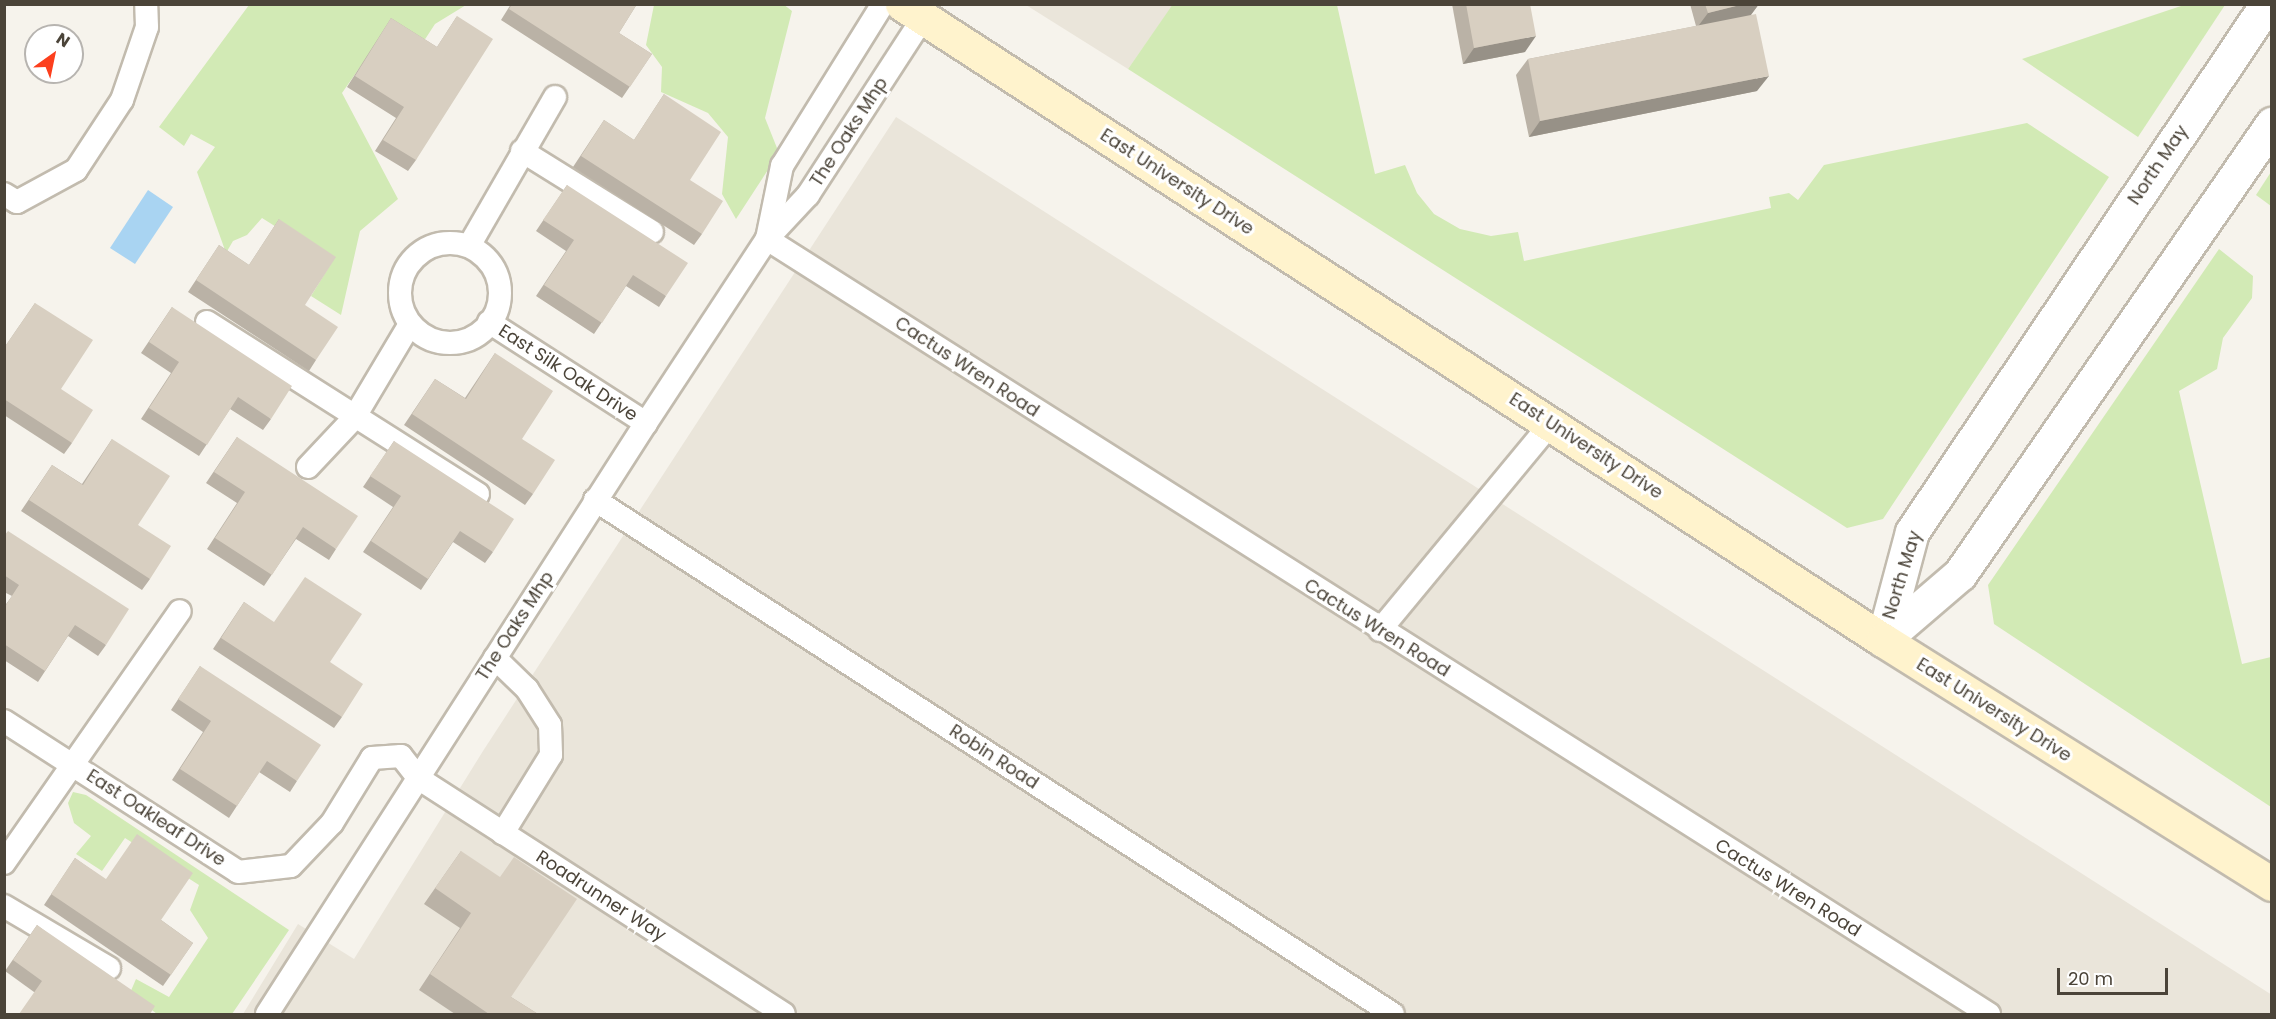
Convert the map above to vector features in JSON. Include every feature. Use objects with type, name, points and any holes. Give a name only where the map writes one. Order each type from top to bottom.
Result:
[{"type":"main road","name":"East University Drive","points":[[912,11],[1883,640],[2271,884]]},
{"type":"street","name":"North May","points":[[1883,640],[1912,532],[2267,4]]},
{"type":"street","name":"North May","points":[[1883,640],[1960,574],[2271,124]]},
{"type":"lane","points":[[11,198],[76,170],[122,100],[147,27],[146,4]]},
{"type":"lane","name":"The Oaks Mhp","points":[[767,239],[782,166],[883,4]]},
{"type":"lane","name":"The Oaks Mhp","points":[[267,1014],[595,501],[767,239],[808,195],[912,11]]},
{"type":"lane","points":[[469,246],[555,97]]},
{"type":"lane","points":[[522,152],[652,232]]},
{"type":"lane","name":"Cactus Wren Road","points":[[767,239],[1380,630],[1989,1014]]},
{"type":"lane","points":[[436,244],[469,246],[494,268],[500,283],[500,300],[489,322],[470,339],[454,343],[437,341],[410,324],[399,293],[410,262],[436,244]]},
{"type":"lane","points":[[207,322],[354,418],[478,494]]},
{"type":"lane","name":"East Silk Oak Drive","points":[[489,322],[646,423]]},
{"type":"lane","points":[[308,467],[354,418],[410,324]]},
{"type":"lane","points":[[1380,630],[1551,423]]},
{"type":"lane","name":"Robin Road","points":[[595,501],[1393,1014]]},
{"type":"lane","points":[[4,863],[180,611]]},
{"type":"lane","points":[[495,658],[527,689],[550,725],[551,755],[503,833]]},
{"type":"lane","name":"East Oakleaf Drive","points":[[4,721],[238,872],[291,866],[332,823],[372,758]]},
{"type":"lane","name":"Roadrunner Way","points":[[372,758],[401,756],[418,778],[784,1014]]},
{"type":"lane","points":[[4,906],[109,968]]},
{"type":"shaded area","points":[[1026,5],[1173,5],[1128,69]]},
{"type":"shaded area","points":[[896,117],[2272,995],[2271,1014],[243,1014],[298,924],[354,959],[483,751]]},
{"type":"green space","points":[[783,4],[792,11],[765,118],[779,153],[736,219],[722,194],[728,137],[708,113],[661,92],[662,67],[646,45],[654,5]]},
{"type":"green space","points":[[1173,4],[1337,5],[1375,174],[1405,165],[1417,193],[1434,214],[1460,229],[1491,236],[1518,232],[1524,261],[1771,208],[1769,197],[1789,193],[1798,200],[1824,165],[2027,123],[2109,177],[1883,519],[1847,528],[1128,69]]},
{"type":"green space","points":[[249,5],[466,5],[435,24],[418,50],[385,31],[342,93],[398,199],[360,231],[341,315],[311,296],[332,262],[262,218],[247,235],[233,241],[226,253],[197,172],[215,147],[191,134],[184,146],[159,127]]},
{"type":"green space","points":[[2184,5],[2225,5],[2138,137],[2022,59]]},
{"type":"green space","points":[[2271,172],[2271,206],[2256,195]]},
{"type":"green space","points":[[2219,249],[2253,276],[2252,298],[2223,338],[2217,369],[2179,391],[2242,664],[2271,657],[2271,807],[1994,624],[1988,585]]},
{"type":"green space","points":[[73,792],[86,795],[289,930],[232,1014],[157,1014],[130,993],[136,979],[169,997],[208,938],[190,910],[199,885],[125,838],[102,871],[76,854],[91,836],[74,823],[68,803]]},
{"type":"water","points":[[148,190],[173,207],[135,264],[110,248]]},
{"type":"building","points":[[512,4],[637,4],[619,33],[652,54],[630,87],[509,9]]},
{"type":"building","points":[[1466,4],[1530,4],[1536,36],[1474,48]]},
{"type":"building","points":[[1705,4],[1744,4],[1708,13]]},
{"type":"building","points":[[1756,14],[1769,76],[1540,121],[1528,59]]},
{"type":"building","points":[[457,16],[493,39],[416,160],[383,140],[404,107],[355,76],[391,18],[437,47]]},
{"type":"building","points":[[664,94],[721,132],[690,180],[723,201],[702,234],[581,156],[604,120],[634,140]]},
{"type":"building","points":[[567,185],[688,263],[666,296],[633,275],[602,323],[544,285],[574,240],[543,220]]},
{"type":"building","points":[[279,219],[336,257],[305,305],[338,327],[316,360],[196,280],[219,245],[249,265]]},
{"type":"building","points":[[35,303],[93,340],[61,389],[93,410],[72,443],[4,399],[4,348]]},
{"type":"building","points":[[172,307],[292,386],[271,419],[238,397],[207,445],[149,408],[179,362],[149,342]]},
{"type":"building","points":[[495,353],[553,391],[522,439],[555,460],[533,494],[412,414],[435,379],[466,399]]},
{"type":"building","points":[[237,437],[358,516],[336,549],[303,527],[272,575],[215,538],[245,492],[214,472]]},
{"type":"building","points":[[112,439],[170,476],[138,525],[171,546],[150,579],[29,500],[52,465],[83,485]]},
{"type":"building","points":[[394,441],[514,519],[493,552],[460,531],[428,579],[371,541],[401,496],[370,476]]},
{"type":"building","points":[[8,531],[129,609],[106,645],[75,625],[45,671],[4,644],[4,608],[19,585],[4,575],[4,536]]},
{"type":"building","points":[[305,577],[362,614],[330,662],[363,684],[342,717],[221,638],[244,602],[274,622]]},
{"type":"building","points":[[200,666],[321,745],[297,781],[267,761],[237,806],[180,769],[211,721],[178,699]]},
{"type":"building","points":[[137,834],[193,873],[161,920],[193,943],[171,975],[51,894],[75,858],[106,879]]},
{"type":"building","points":[[461,851],[500,877],[514,857],[577,899],[511,997],[538,1014],[489,1014],[430,974],[471,913],[435,888]]},
{"type":"building","points":[[37,925],[155,1006],[150,1014],[19,1014],[42,981],[13,960]]}]
